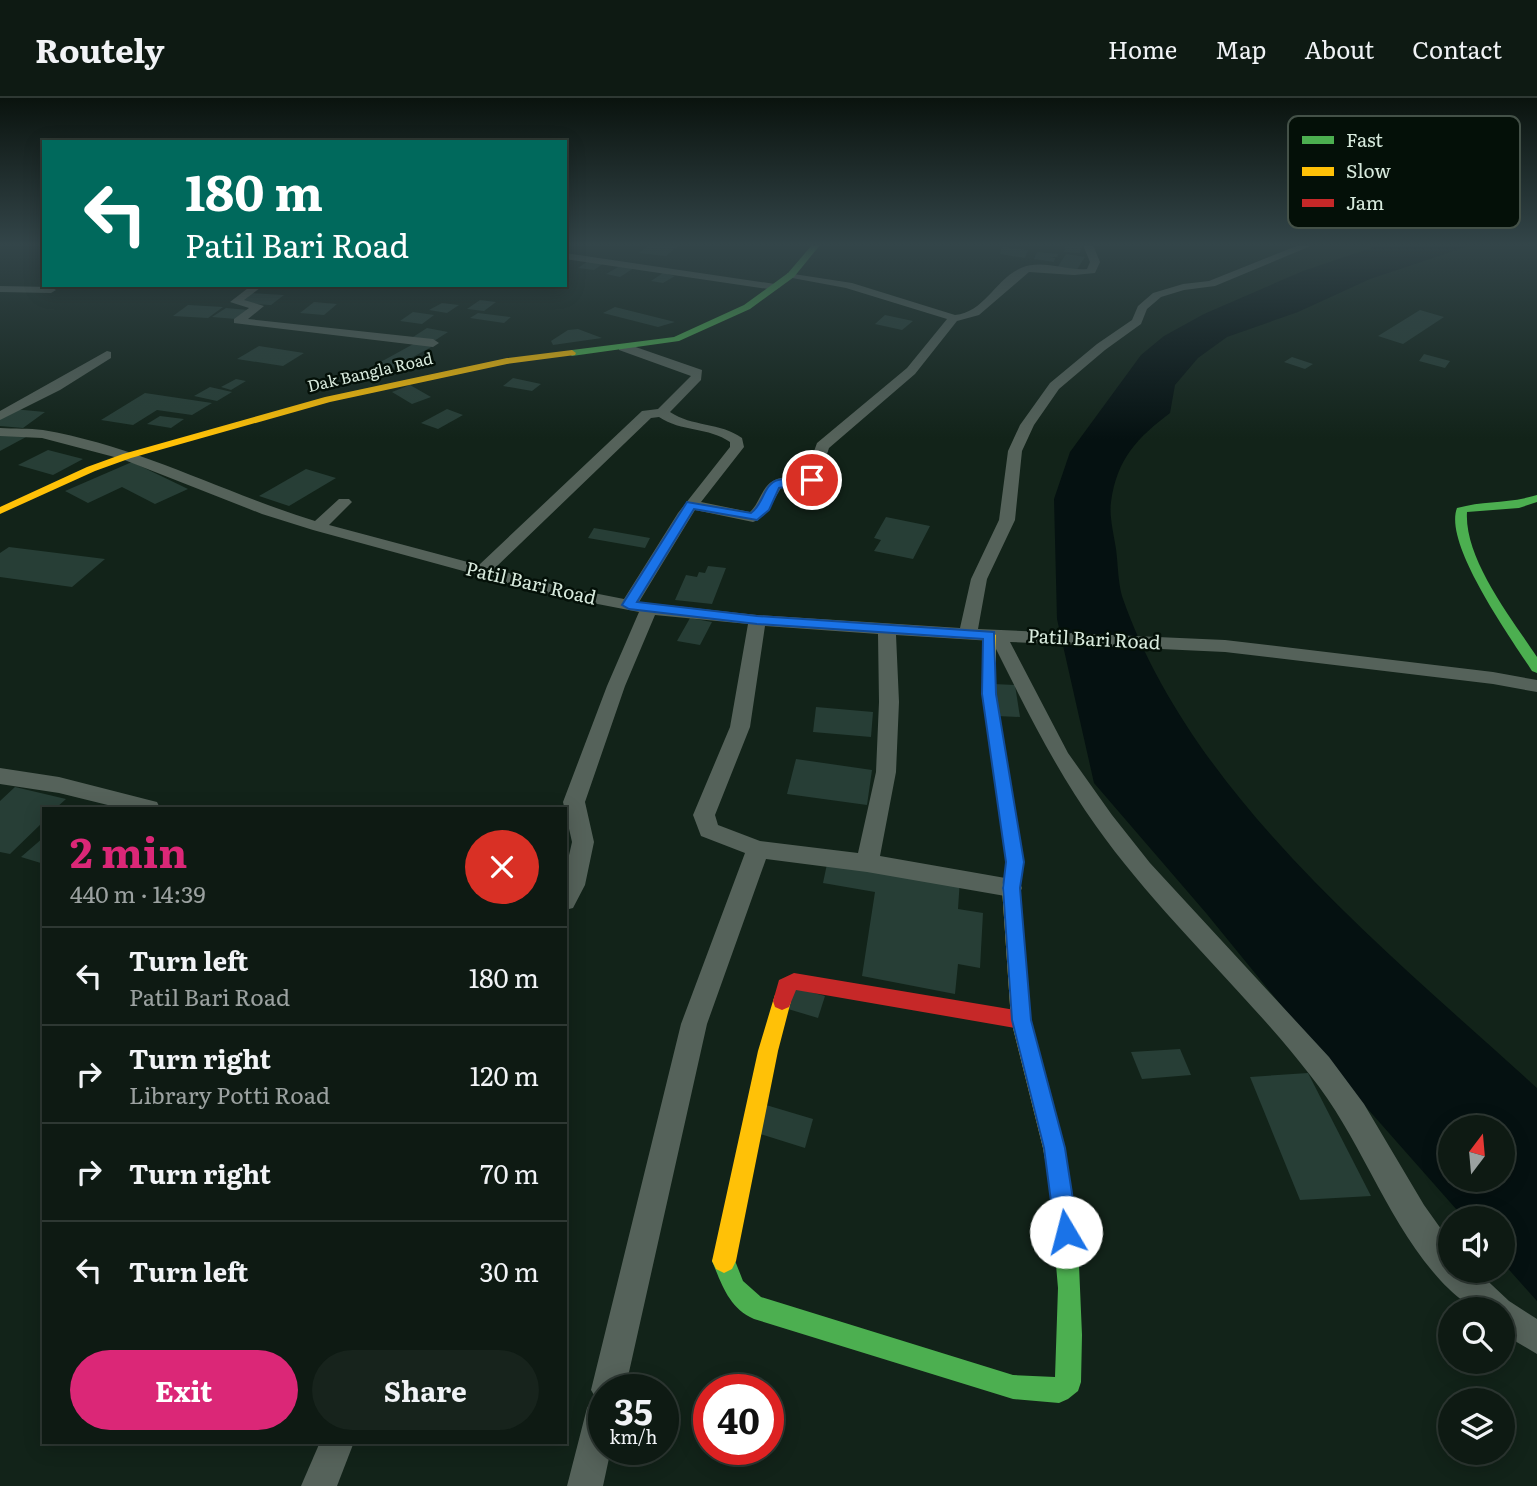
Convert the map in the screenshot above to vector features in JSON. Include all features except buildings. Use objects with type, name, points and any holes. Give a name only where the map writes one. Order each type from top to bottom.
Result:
[{"type":"street","points":[[254,310],[238,321],[433,343]]},
{"type":"street","name":"Dak Bangla Road","points":[[0,511],[91,469],[247,420],[416,379],[507,361],[676,339],[741,310]]},
{"type":"street","points":[[928,310],[954,318],[974,314],[979,310]]},
{"type":"street","points":[[968,634],[979,579],[1007,520],[1015,451],[1027,425],[1054,386],[1101,347],[1137,322],[1141,310]]},
{"type":"street","points":[[691,505],[753,517],[763,510],[775,486],[780,482],[799,483],[817,478],[825,468],[820,454],[822,446],[911,371],[954,318]]},
{"type":"street","points":[[623,347],[698,373],[662,413]]},
{"type":"street","points":[[0,416],[56,387],[107,355]]},
{"type":"street","points":[[482,571],[647,414],[662,413],[671,420],[729,435],[737,441],[737,447],[691,505],[639,607],[616,686],[574,802],[583,842],[574,885],[567,897]]},
{"type":"street","name":"Patil Bari Road","points":[[0,432],[42,434],[127,456],[267,511],[318,527],[482,571],[639,607],[757,620],[887,629],[1226,646],[1537,686]]},
{"type":"street","points":[[1537,498],[1518,507],[1471,505],[1461,510],[1458,519],[1469,557],[1537,668]]},
{"type":"street","points":[[318,527],[344,502]]},
{"type":"street","points":[[757,620],[740,727],[704,815],[709,830],[758,849],[867,863],[1012,888]]},
{"type":"street","points":[[867,863],[886,772],[889,702],[887,629]]},
{"type":"street","points":[[999,635],[989,694],[1015,862],[1012,888],[1021,1020],[1054,1148],[1066,1232],[1072,1328],[1069,1382],[1059,1390],[1013,1387],[754,1307],[735,1289],[724,1262],[730,1223],[768,1051],[786,986],[794,981],[1021,1020]]},
{"type":"street","points":[[999,635],[1060,757],[1104,821],[1142,869],[1320,1066],[1354,1114],[1413,1216],[1438,1252]]},
{"type":"street","points":[[0,776],[59,785],[145,807]]},
{"type":"street","points":[[612,1374],[694,1024],[758,849]]},
{"type":"street","points":[[1466,1283],[1482,1297]]},
{"type":"street","points":[[1515,1322],[1537,1338]]},
{"type":"street","points":[[319,1486],[336,1444]]},
{"type":"street","points":[[585,1486],[590,1465]]},
{"type":"shaded area","points":[[1214,310],[1303,310],[1227,337],[1198,358],[1175,385],[1170,413],[1148,431],[1130,451],[1118,473],[1111,502],[1122,596],[1153,669],[1195,738],[1244,803],[1299,865],[1358,924],[1537,1088],[1537,1301],[1515,1276],[1515,1206],[1453,1206],[1441,1192],[1516,1192],[1516,1115],[1438,1115],[1438,1189],[1343,1081],[1206,913],[1094,783],[1057,619],[1054,499],[1070,452],[1141,355],[1164,336]]},
{"type":"traffic: fast","points":[[572,353],[676,339],[741,310]]},
{"type":"traffic: fast","points":[[1537,498],[1519,505],[1480,506],[1461,510],[1460,524],[1475,566],[1537,668]]},
{"type":"traffic: fast","points":[[724,1261],[735,1289],[754,1307],[1013,1387],[1059,1390],[1069,1382],[1070,1335],[1070,1288],[1061,1195]]},
{"type":"traffic: slow","points":[[0,511],[91,469],[127,456],[328,399],[507,361],[572,353]]},
{"type":"traffic: slow","points":[[989,635],[989,694],[1015,862],[1011,888],[1021,1020],[1054,1148],[1061,1195]]},
{"type":"traffic: slow","points":[[724,1261],[768,1051],[782,1001]]},
{"type":"traffic: jam","points":[[782,1001],[786,986],[794,981],[1021,1020]]},
{"type":"route","points":[[812,480],[794,484],[780,482],[756,517],[747,518],[691,505],[629,605],[757,620],[989,635],[989,694],[1015,862],[1012,888],[1021,1020],[1054,1148],[1066,1232]]}]
